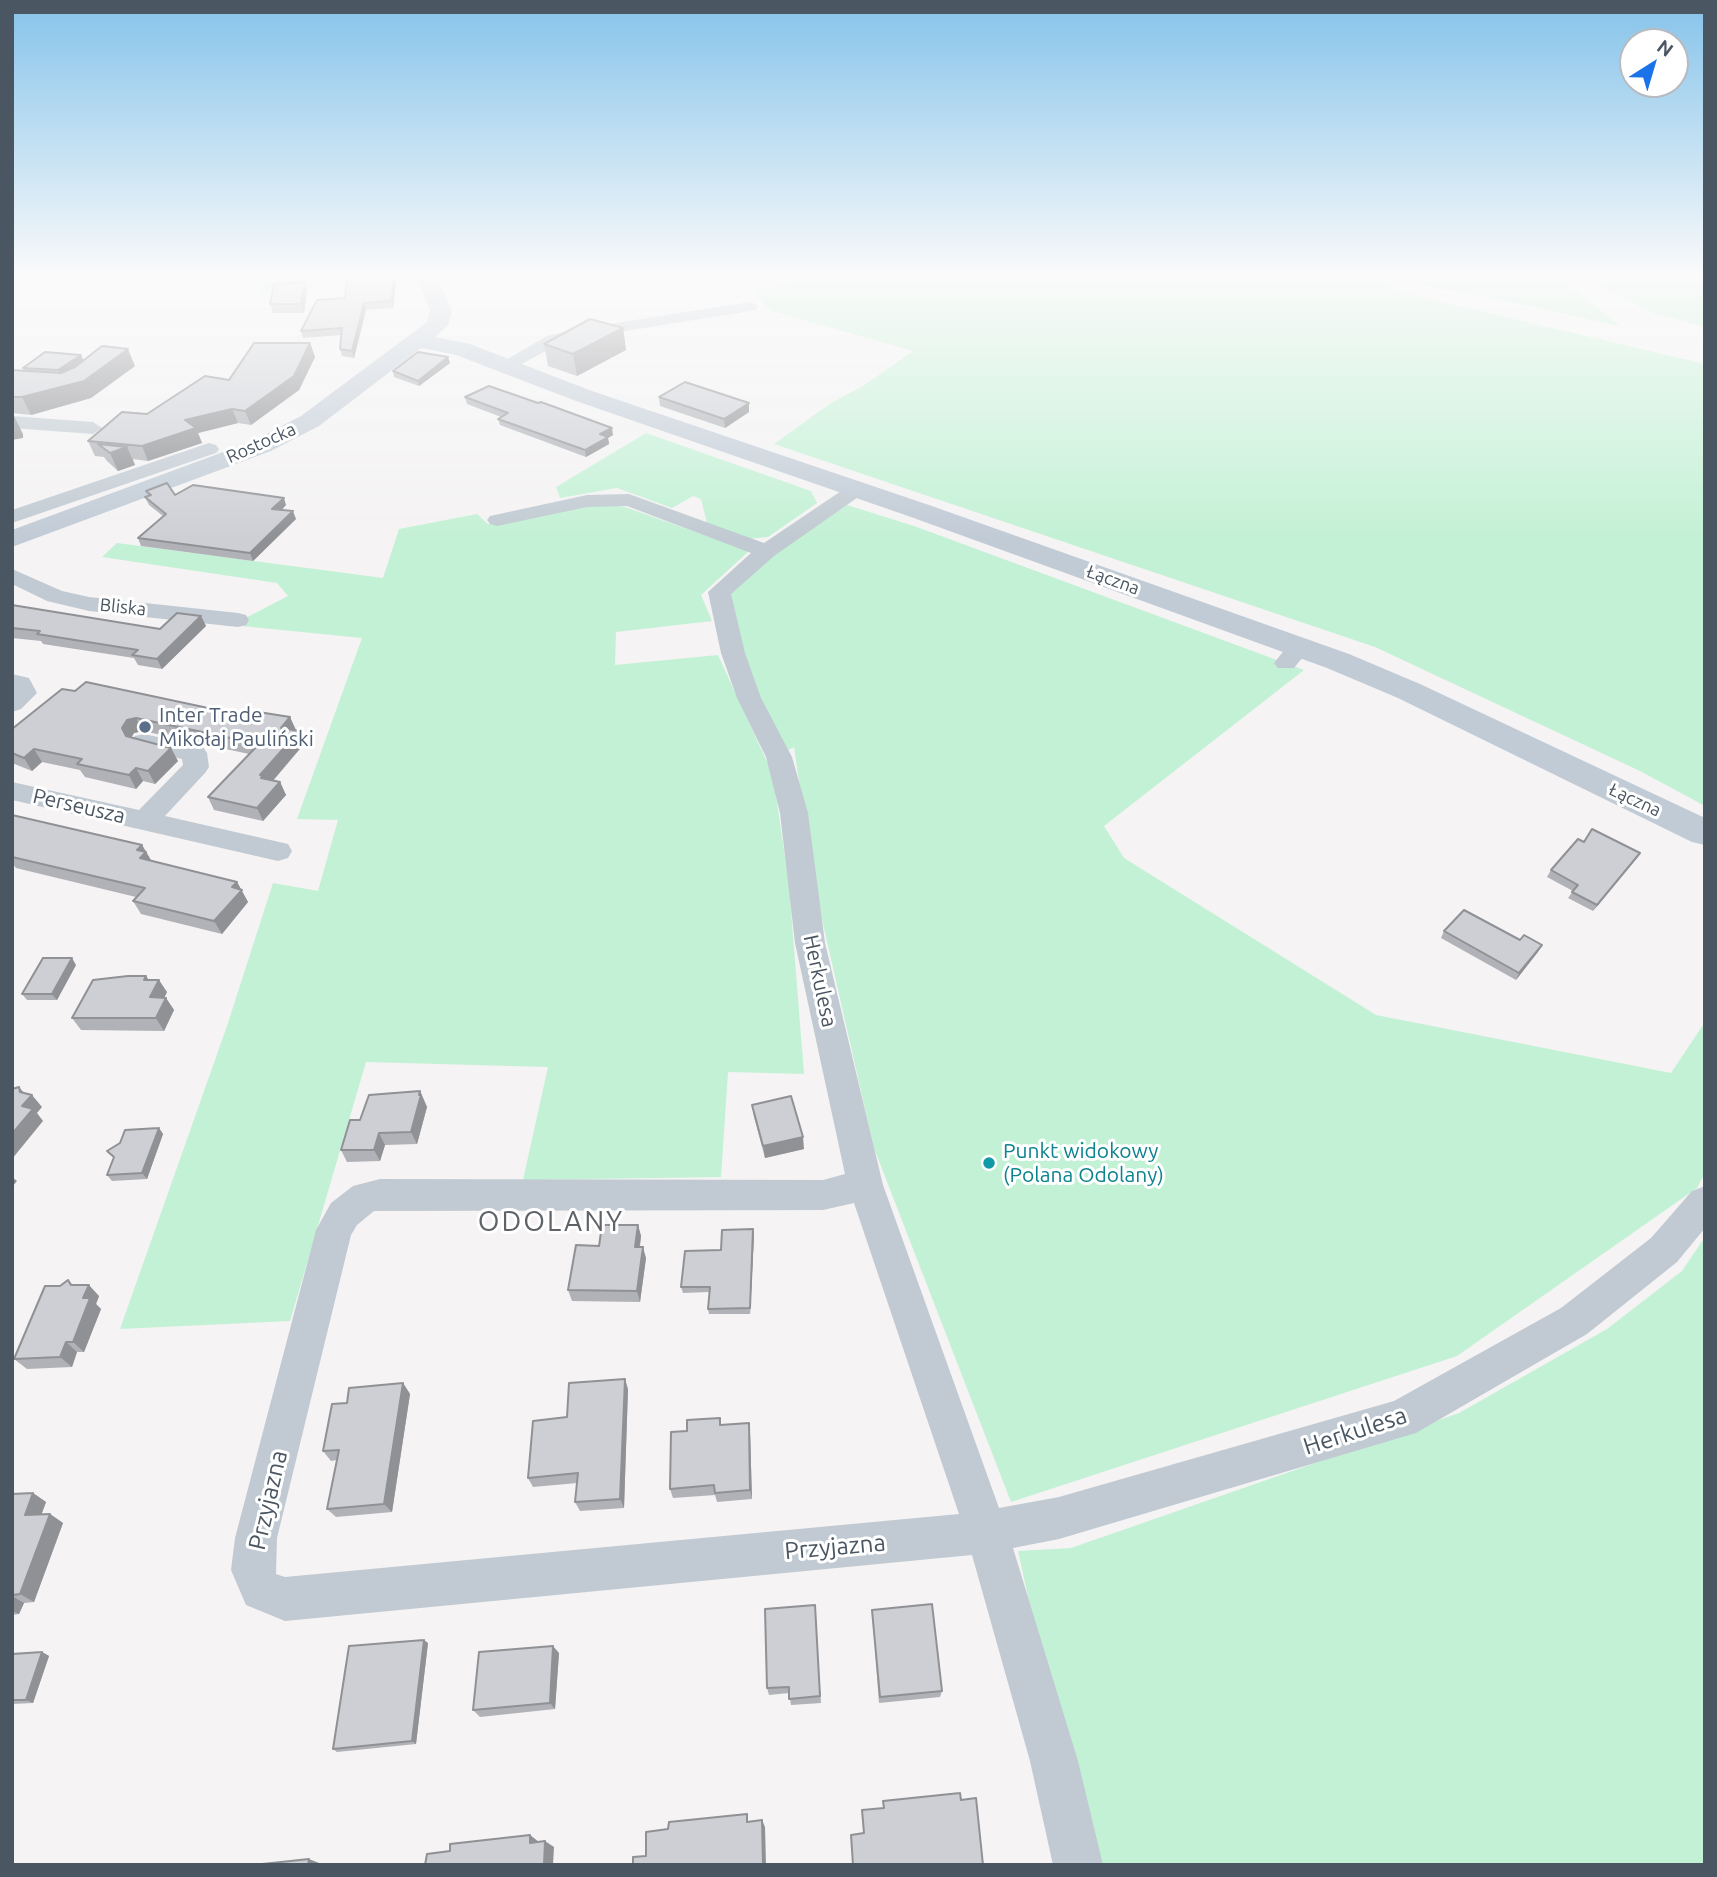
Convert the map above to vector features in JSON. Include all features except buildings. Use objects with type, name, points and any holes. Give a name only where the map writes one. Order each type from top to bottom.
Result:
[{"type":"street","name":"Rostocka","points":[[12,539],[282,437],[326,410],[390,364]]},
{"type":"street","name":"Łączna","points":[[502,364],[584,396],[857,489],[1293,655],[1394,684],[1705,833]]},
{"type":"street","points":[[12,422],[93,428]]},
{"type":"street","points":[[12,517],[209,449]]},
{"type":"street","name":"Herkulesa","points":[[857,489],[766,551],[719,592],[733,653],[749,698],[779,757],[794,813],[810,943],[864,1185],[987,1532],[1054,1761],[1078,1865]]},
{"type":"street","points":[[497,520],[587,501],[629,500],[766,551]]},
{"type":"street","name":"Bliska","points":[[12,576],[55,596],[89,604],[238,620]]},
{"type":"street","points":[[12,681],[20,683],[24,693],[12,704]]},
{"type":"street","name":"Perseusza","points":[[144,742],[194,753],[196,766],[145,821]]},
{"type":"street","name":"Perseusza","points":[[12,791],[278,851]]},
{"type":"street","name":"Przyjazna","points":[[864,1185],[823,1195],[380,1194],[365,1197],[344,1214],[334,1230],[257,1538],[253,1570],[261,1590],[285,1599],[987,1532]]},
{"type":"street","name":"Herkulesa","points":[[987,1532],[1059,1518],[1402,1419],[1574,1321],[1664,1250],[1705,1202]]},
{"type":"green space","points":[[895,364],[1705,364],[1705,806],[1640,771],[1375,647],[774,444],[831,403],[863,386]]},
{"type":"green space","points":[[646,433],[811,491],[817,503],[768,537],[749,539],[707,523],[701,499],[693,496],[672,508],[617,488],[560,498],[556,487]]},
{"type":"green space","points":[[604,504],[625,507],[749,551],[701,595],[712,621],[616,632],[615,665],[718,655],[773,775],[789,885],[804,1074],[728,1072],[721,1177],[523,1180],[548,1067],[366,1062],[290,1321],[120,1329],[227,1026],[273,883],[318,891],[338,820],[297,819],[362,638],[232,625],[288,596],[277,583],[102,557],[117,543],[383,578],[399,529],[477,514],[488,524]]},
{"type":"green space","points":[[847,505],[914,526],[1304,670],[1104,826],[1124,858],[1376,1015],[1671,1073],[1705,1022],[1705,1173],[1697,1188],[1457,1356],[1011,1502],[874,1148],[816,893],[794,747],[785,752],[744,662],[727,593],[759,563]]},
{"type":"green space","points":[[1705,1237],[1705,1865],[1087,1865],[1018,1551],[1071,1548],[1459,1413],[1607,1329],[1682,1271]]},
{"type":"place","name":"Inter Trade Mikołaj Pauliński","points":[[145,727]]},
{"type":"place","name":"Punkt widokowy (Polana Odolany)","points":[[989,1163]]},
{"type":"district","name":"ODOLANY","points":[[551,1222]]}]
